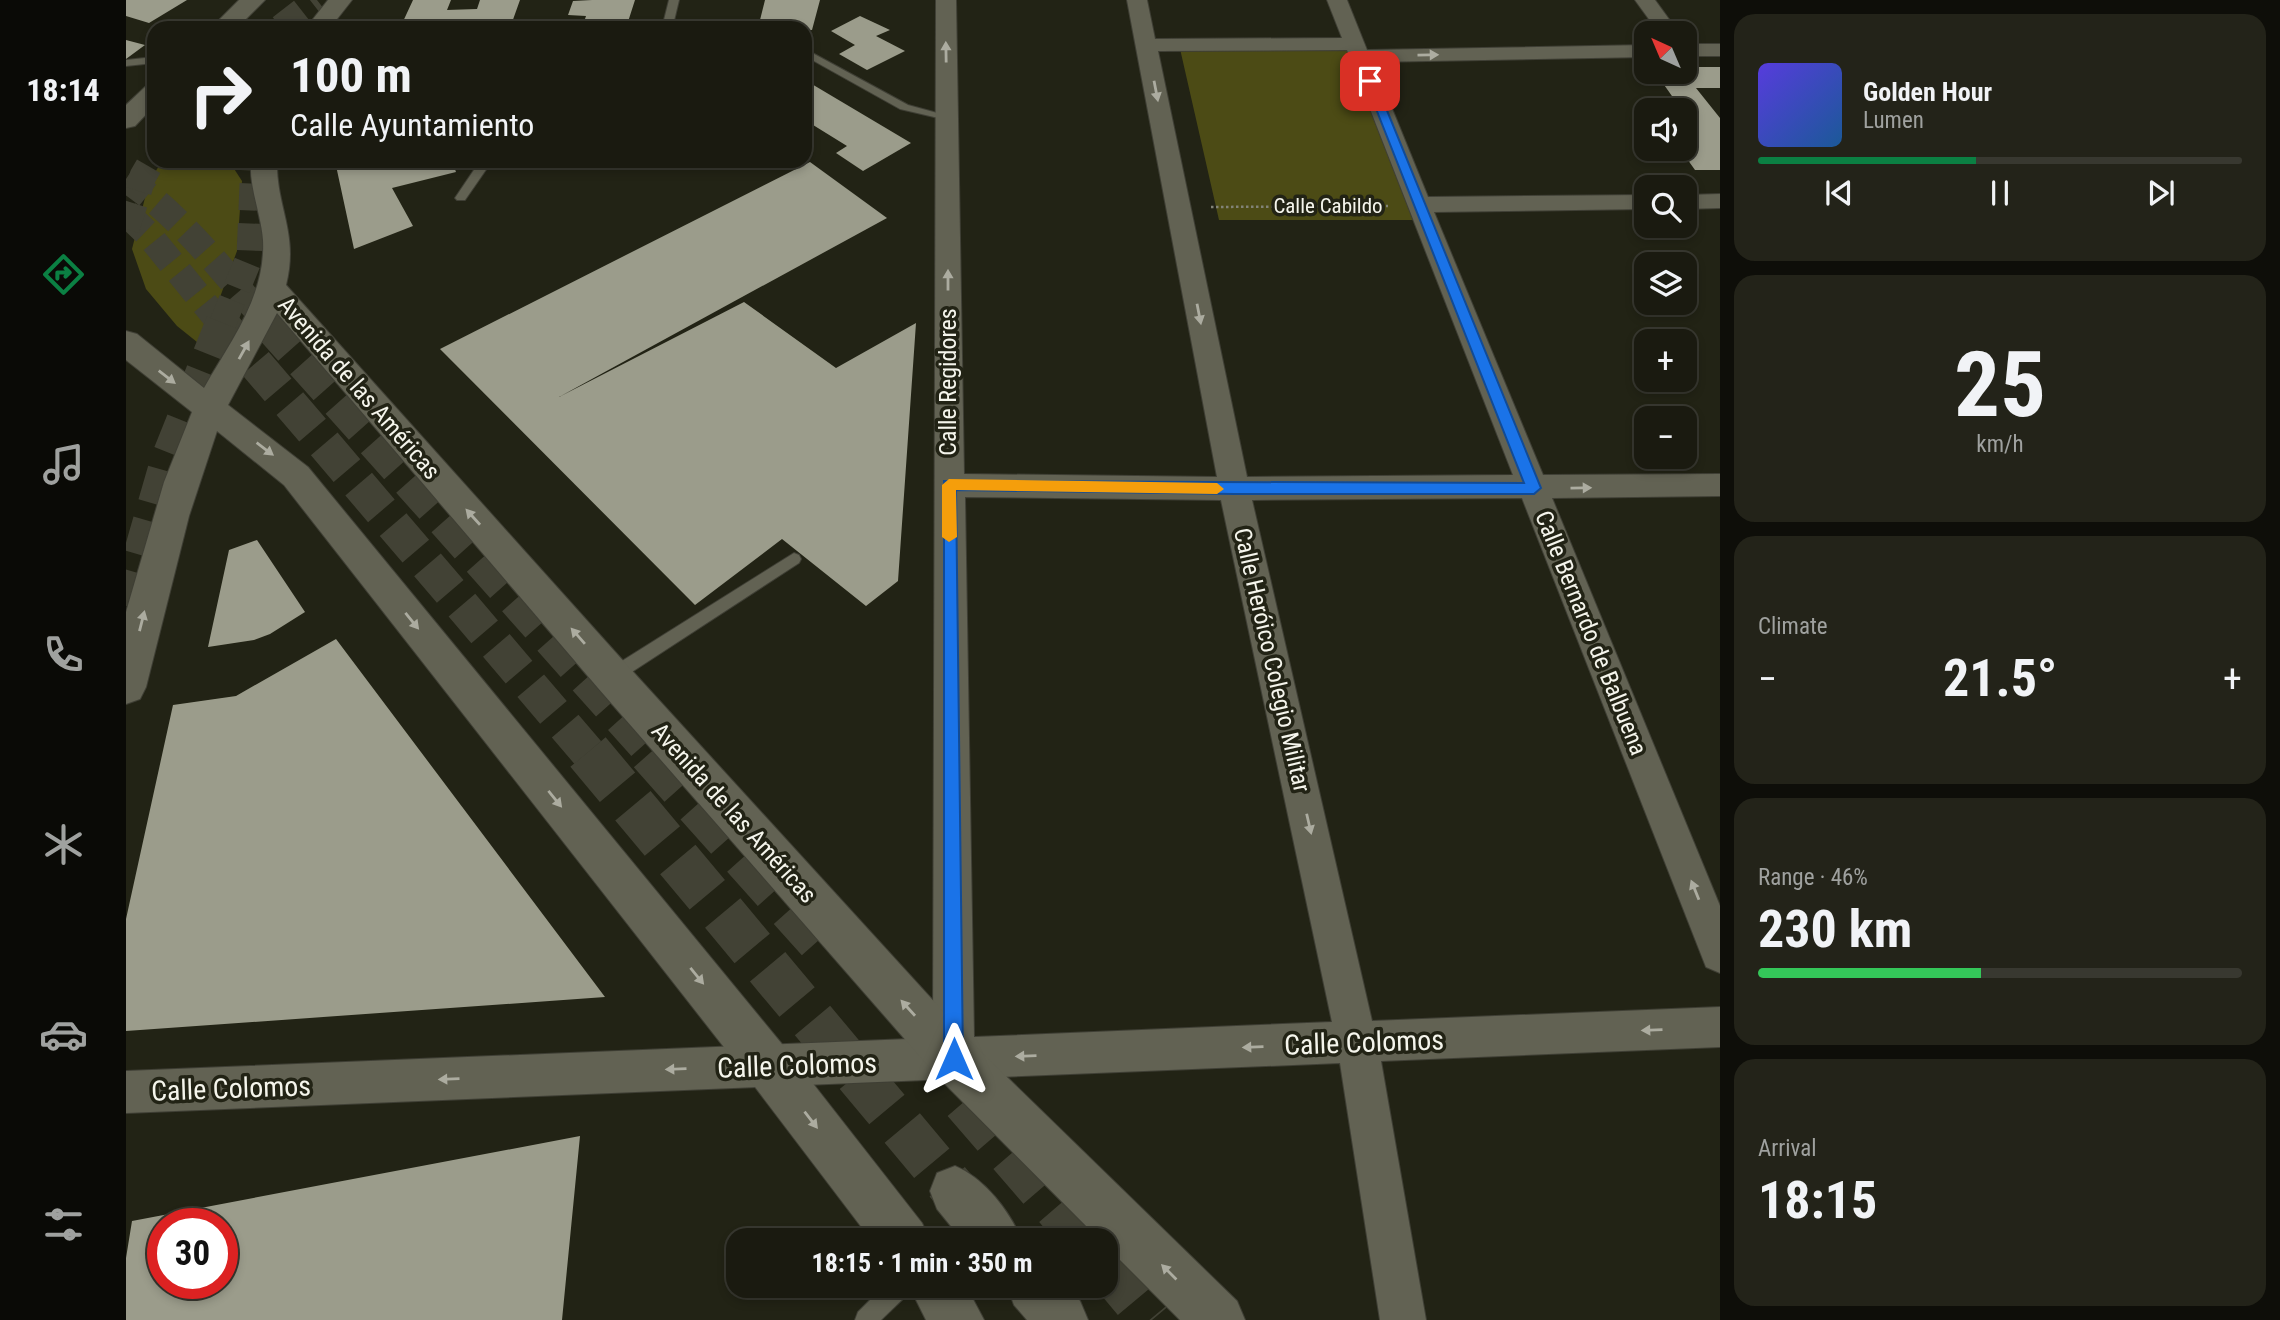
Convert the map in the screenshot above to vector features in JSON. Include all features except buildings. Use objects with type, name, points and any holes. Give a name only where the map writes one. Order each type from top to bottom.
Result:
[{"type":"main road","points":[[231,21],[253,2]]},
{"type":"main road","points":[[126,687],[174,508],[209,409],[253,334],[271,287],[277,242],[259,168]]},
{"type":"main road","name":"Avenida de las Américas","points":[[271,287],[612,676],[954,1059],[1218,1320]]},
{"type":"main road","points":[[126,342],[209,409],[272,454],[296,476],[769,1066],[894,1228]]},
{"type":"main road","points":[[955,1191],[985,1228]]},
{"type":"main road","points":[[1043,1298],[1061,1320]]},
{"type":"street","name":"Calle Regidores","points":[[946,0],[954,1059]]},
{"type":"street","name":"Calle Heróico Colegio Militar","points":[[1137,0],[1234,489],[1357,1043],[1403,1320]]},
{"type":"street","name":"Calle Bernardo de Balbuena","points":[[1337,0],[1720,953]]},
{"type":"street","points":[[1645,0],[1660,21]]},
{"type":"street","points":[[1147,45],[1357,50],[1634,51]]},
{"type":"street","points":[[1698,50],[1720,50]]},
{"type":"street","points":[[1697,202],[1720,201]]},
{"type":"street","points":[[1420,205],[1634,202]]},
{"type":"street","points":[[949,485],[1234,489],[1720,485]]},
{"type":"street","name":"Calle Colomos","points":[[126,1093],[1720,1027]]},
{"type":"lane","points":[[669,21],[674,0]]},
{"type":"lane","points":[[812,55],[904,107],[947,117]]},
{"type":"lane","points":[[126,63],[147,61]]},
{"type":"lane","points":[[461,198],[481,168]]},
{"type":"lane","points":[[612,676],[794,559]]},
{"type":"lane","points":[[866,1320],[888,1298]]},
{"type":"path","name":"Calle Cabildo","points":[[1178,207],[1420,205]]},
{"type":"shaded area","points":[[1178,40],[1347,40],[1417,220],[1219,220]]},
{"type":"shaded area","points":[[158,168],[234,168],[242,181],[237,251],[202,346],[177,326],[146,289],[132,249],[149,182]]},
{"type":"tunnel","points":[[290,21],[317,0]]},
{"type":"tunnel","points":[[126,229],[148,168]]},
{"type":"tunnel","points":[[222,325],[250,256],[254,168]]},
{"type":"tunnel","points":[[126,179],[147,194],[185,229],[270,325]]},
{"type":"tunnel","points":[[126,213],[148,234],[222,325]]},
{"type":"tunnel","points":[[221,323],[589,754]]},
{"type":"tunnel","points":[[126,606],[168,460],[223,323]]},
{"type":"tunnel","points":[[268,323],[653,754]]},
{"type":"tunnel","points":[[588,752],[955,1191]]},
{"type":"tunnel","points":[[651,752],[819,940]]},
{"type":"tunnel","points":[[965,1101],[1075,1228]]},
{"type":"tunnel","points":[[1118,1279],[1152,1320]]},
{"type":"slow traffic","points":[[949,537],[949,485],[1217,489]]},
{"type":"route","points":[[954,1059],[949,485],[1234,489],[1534,488],[1370,81]]}]
